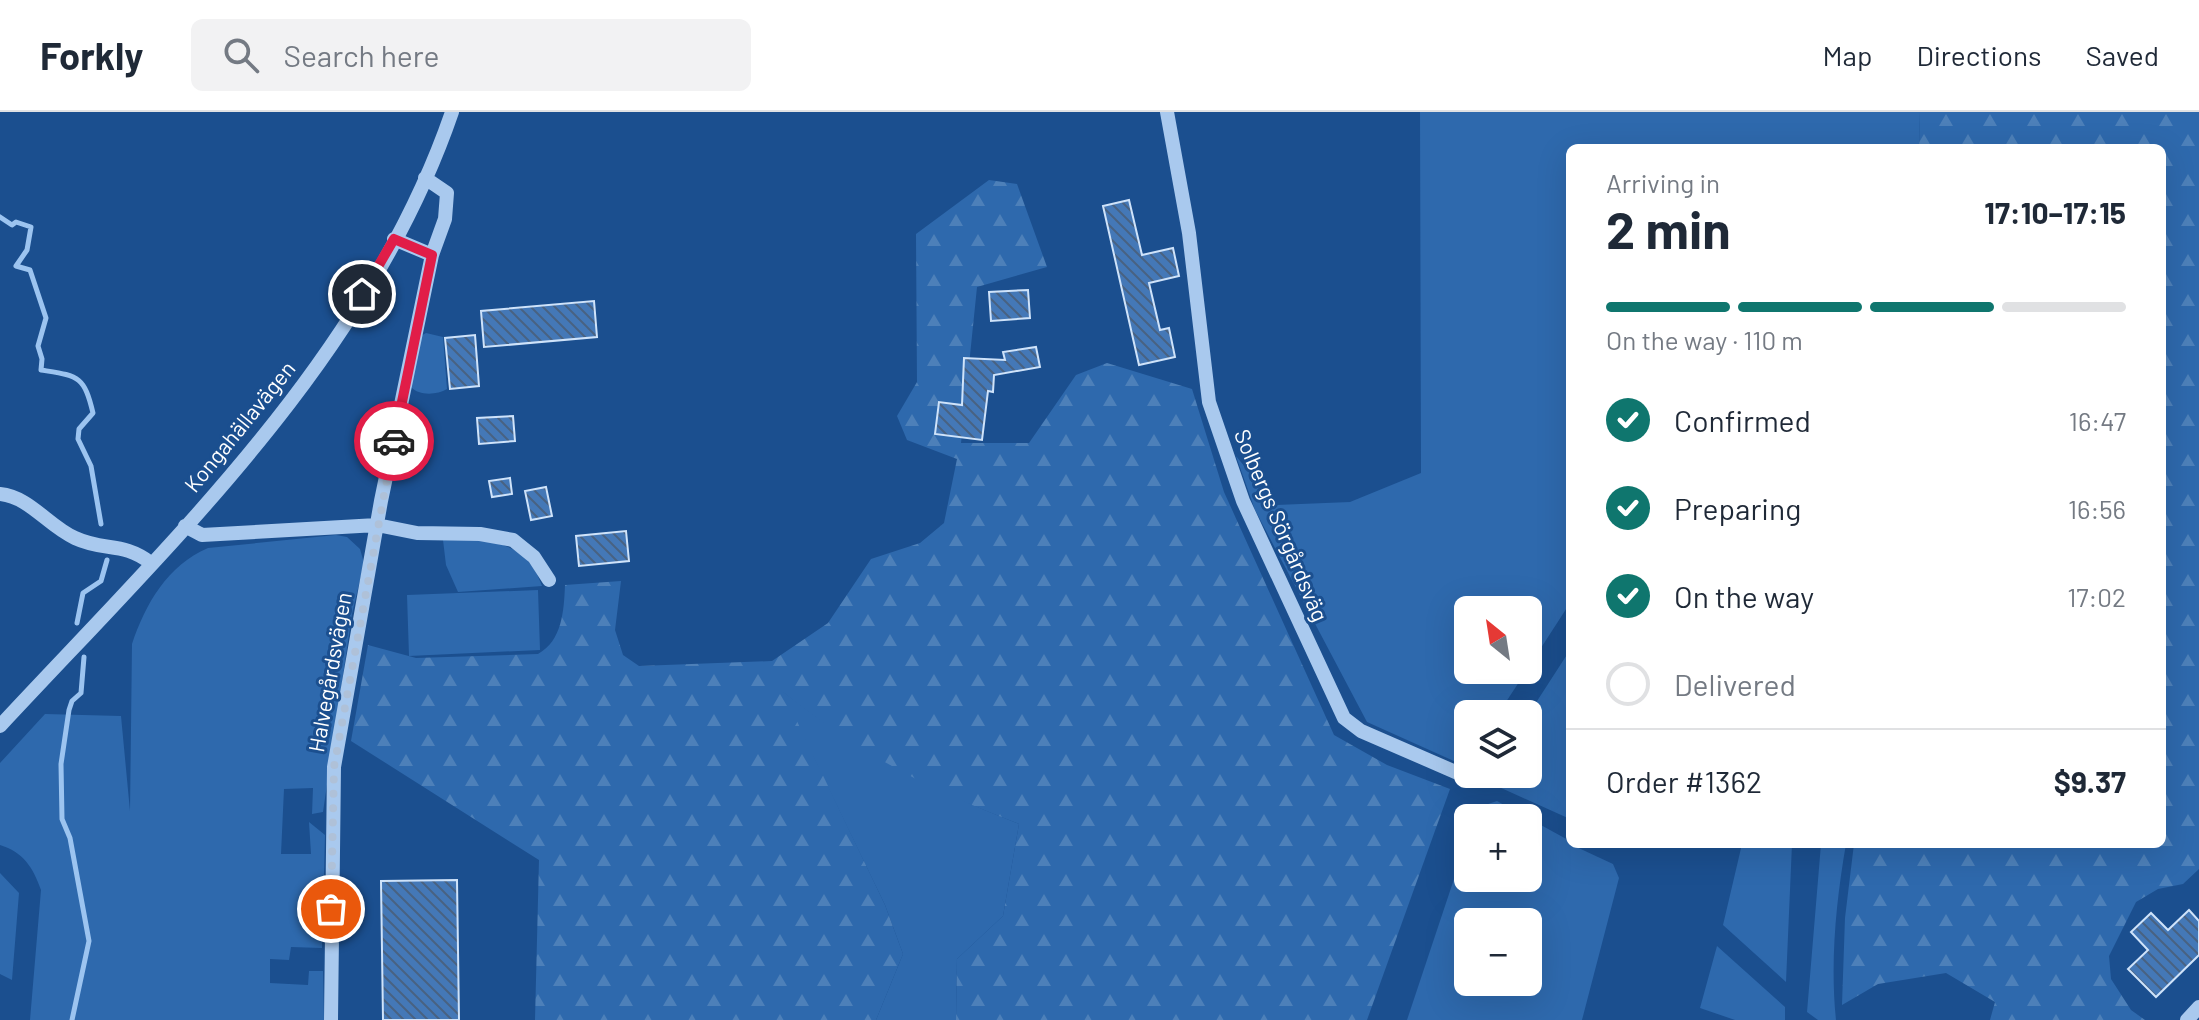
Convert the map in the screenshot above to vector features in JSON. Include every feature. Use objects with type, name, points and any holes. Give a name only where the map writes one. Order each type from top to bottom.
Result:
[{"type":"street","name":"Kongahällavägen","points":[[0,726],[241,465],[298,393],[394,239],[425,178],[452,112]]},
{"type":"street","name":"Solbergs Sörgårdsväg","points":[[1167,112],[1189,233],[1209,402],[1243,501],[1344,718],[1361,731],[1454,771]]},
{"type":"street","name":"Halvegårdsvägen","points":[[331,1020],[334,767],[377,525],[432,255],[445,219],[447,193],[425,178]]},
{"type":"street","points":[[394,239],[432,255]]},
{"type":"street","points":[[0,494],[25,503],[53,526],[79,540],[129,548],[151,563]]},
{"type":"street","points":[[185,526],[202,535],[377,525],[417,533],[480,534],[513,540],[534,557],[549,580]]},
{"type":"street","points":[[2187,1020],[2199,1007]]},
{"type":"green space","points":[[1420,112],[1920,112],[1919,144],[1566,144],[1566,609],[1542,646],[1542,596],[1454,596],[1454,684],[1518,684],[1507,700],[1454,700],[1454,761],[1367,722],[1255,510],[1236,456],[1276,505],[1350,502],[1421,473]]},
{"type":"green space","points":[[1920,112],[2199,112],[2199,869],[2183,884],[2158,889],[2136,902],[2109,956],[2111,979],[2131,1010],[2145,1020],[1990,1020],[1995,1002],[1946,973],[1878,984],[1842,1005],[1845,918],[1854,848],[2166,848],[2166,144],[1919,144]]},
{"type":"green space","points":[[989,180],[1017,184],[1047,267],[977,287],[961,443],[1029,443],[1076,375],[1107,363],[1192,389],[1224,492],[1334,735],[1387,765],[1450,789],[1367,1020],[956,1020],[957,959],[1003,916],[1019,824],[895,768],[839,734],[783,692],[885,905],[903,954],[876,1020],[535,1020],[539,860],[351,741],[368,645],[416,658],[538,654],[557,633],[565,585],[621,581],[615,630],[623,655],[639,666],[772,661],[828,623],[871,559],[920,543],[944,523],[957,459],[907,440],[897,416],[917,382],[916,234]]},
{"type":"green space","points":[[426,333],[443,337],[447,389],[443,391],[423,393],[411,387],[419,337]]},
{"type":"green space","points":[[336,535],[347,537],[360,549],[364,563],[352,614],[323,812],[312,814],[313,788],[284,789],[281,854],[311,854],[309,822],[325,835],[322,948],[291,947],[289,960],[270,959],[270,983],[308,985],[309,971],[323,971],[324,1020],[30,1020],[41,890],[26,862],[0,845],[0,763],[45,714],[121,716],[130,811],[132,644],[144,614],[160,587],[181,565],[208,548]]},
{"type":"green space","points":[[443,540],[489,542],[515,550],[535,570],[542,586],[458,592],[446,565]]},
{"type":"green space","points":[[538,590],[540,650],[409,656],[407,595]]},
{"type":"green space","points":[[1566,656],[1566,817],[1501,788],[1542,788],[1542,700],[1538,700]]},
{"type":"green space","points":[[781,690],[866,750],[955,797],[1019,824],[1003,916],[957,959],[956,1020],[876,1020],[903,954],[885,905]]},
{"type":"green space","points":[[1542,826],[1566,839],[1566,848],[1579,848],[1613,864],[1619,878],[1582,1020],[1407,1020],[1454,879],[1454,892],[1542,892]]},
{"type":"green space","points":[[1741,848],[1792,848],[1786,982],[1723,925]]},
{"type":"green space","points":[[1821,848],[1845,848],[1835,932],[1836,1020],[1818,1020],[1807,1012]]},
{"type":"green space","points":[[0,873],[19,893],[12,980],[0,974]]},
{"type":"green space","points":[[1717,946],[1785,1007],[1785,1020],[1735,1020],[1700,1008]]},
{"type":"building","points":[[1129,200],[1142,255],[1173,248],[1179,276],[1149,283],[1160,330],[1169,328],[1175,357],[1139,365],[1103,206]]},
{"type":"building","points":[[1028,290],[1030,318],[991,321],[989,292]]},
{"type":"building","points":[[594,301],[597,337],[484,347],[481,311]]},
{"type":"building","points":[[475,335],[479,386],[450,389],[445,338]]},
{"type":"building","points":[[1036,347],[1040,367],[994,375],[993,392],[988,391],[982,440],[935,434],[939,402],[962,405],[964,358],[1005,360],[1003,352]]},
{"type":"building","points":[[513,416],[515,441],[479,444],[477,418]]},
{"type":"building","points":[[510,478],[512,494],[492,497],[489,481]]},
{"type":"building","points":[[546,487],[552,516],[531,520],[525,491]]},
{"type":"building","points":[[626,531],[629,561],[579,566],[576,536]]},
{"type":"building","points":[[457,880],[459,1020],[383,1020],[381,881]]},
{"type":"building","points":[[2189,910],[2199,921],[2199,955],[2156,997],[2128,969],[2148,950],[2131,932],[2151,913],[2168,930]]},
{"type":"waterway","points":[[0,217],[12,225],[16,222],[31,227],[27,250],[16,266],[30,270],[46,318],[38,346],[41,370],[78,380],[90,400],[93,413],[79,429],[78,439],[91,466],[101,524]]},
{"type":"waterway","points":[[77,623],[83,593],[101,581],[107,560]]},
{"type":"waterway","points":[[72,1020],[89,941],[70,838],[62,819],[61,764],[69,710],[72,701],[81,693],[84,657]]},
{"type":"way so far","points":[[331,909],[334,767],[394,441]]},
{"type":"route","points":[[362,294],[394,239],[432,255],[394,441]]}]
